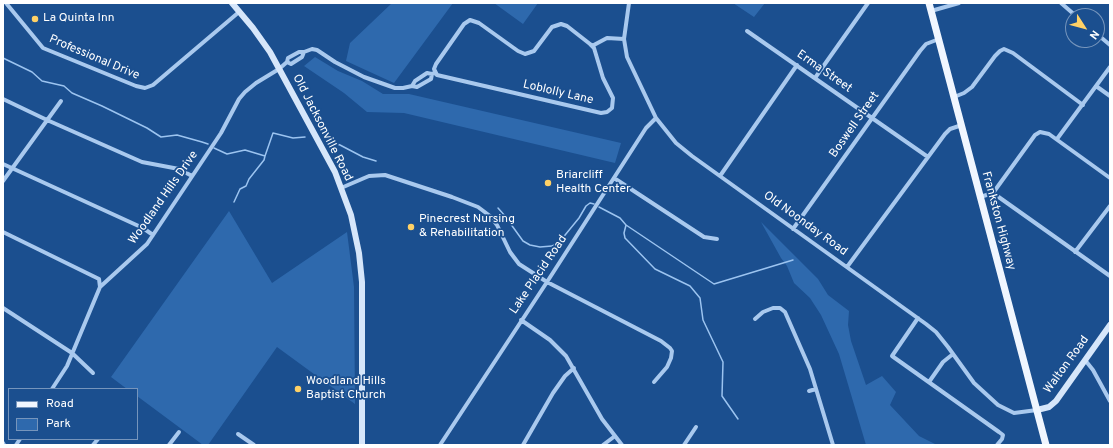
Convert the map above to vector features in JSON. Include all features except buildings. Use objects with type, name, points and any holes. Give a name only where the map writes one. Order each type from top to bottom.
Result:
[{"type":"main road","name":"Old Jacksonville Road","points":[[232,3],[263,41],[279,69],[331,165],[341,188],[354,226],[361,266],[362,445]]},
{"type":"main road","name":"Frankston Highway","points":[[929,3],[1046,445]]},
{"type":"main road","name":"Walton Road","points":[[1036,410],[1049,407],[1053,404],[1110,325]]},
{"type":"street","name":"Professional Drive","points":[[6,3],[43,48],[136,86],[145,88],[153,85],[239,12]]},
{"type":"street","name":"Old Noonday Road","points":[[629,3],[624,39],[625,52],[628,62],[656,118],[676,143],[936,332],[974,383],[1002,408],[1014,413],[1036,410]]},
{"type":"street","points":[[815,78],[868,3]]},
{"type":"street","points":[[931,11],[958,3]]},
{"type":"street","points":[[279,69],[287,62],[288,58],[299,52],[312,49],[317,50],[335,62],[360,75],[395,88],[412,86],[414,81],[427,73],[434,74],[436,64],[464,24],[470,20],[479,23],[518,51],[525,54],[534,51],[552,27],[561,24],[569,28],[592,46],[607,38],[624,39]]},
{"type":"street","name":"Erma Street","points":[[747,31],[928,157]]},
{"type":"street","name":"Boswell Street","points":[[793,229],[924,47],[939,39]]},
{"type":"street","name":"Loblolly Lane","points":[[434,74],[604,113],[612,108],[613,98],[603,78],[592,46]]},
{"type":"street","points":[[954,97],[964,93],[972,87],[995,56],[1004,49],[1013,53],[1082,105]]},
{"type":"street","points":[[720,176],[797,65]]},
{"type":"street","points":[[1057,139],[1110,67]]},
{"type":"street","name":"Woodland Hills Drive","points":[[53,388],[67,366],[100,287],[140,251],[153,235],[221,132],[239,99],[256,83],[279,69]]},
{"type":"street","points":[[1096,86],[1110,96]]},
{"type":"street","points":[[3,99],[142,162],[179,169],[192,176]]},
{"type":"street","points":[[3,181],[61,101]]},
{"type":"street","name":"Lake Placid Road","points":[[440,445],[646,128],[656,118]]},
{"type":"street","points":[[847,268],[948,131],[962,125]]},
{"type":"street","points":[[980,197],[993,193],[1035,135],[1040,132],[1049,134],[1057,139],[1110,178]]},
{"type":"street","points":[[3,164],[143,228],[153,235]]},
{"type":"street","points":[[341,188],[369,176],[385,175],[473,205],[486,213],[497,225],[516,261],[547,282],[661,341],[670,348],[672,351],[671,358],[667,367],[654,382]]},
{"type":"street","points":[[614,178],[704,237],[718,239]]},
{"type":"street","points":[[993,193],[1110,276]]},
{"type":"street","points":[[1075,252],[1110,206]]},
{"type":"street","points":[[3,232],[99,279],[100,287]]},
{"type":"street","points":[[755,319],[763,312],[773,308],[779,307],[783,309],[810,369],[833,445]]},
{"type":"street","points":[[3,308],[72,353],[93,373]]},
{"type":"street","points":[[918,318],[892,356],[1003,435],[998,445]]},
{"type":"street","points":[[521,320],[554,344],[566,356],[602,419],[622,445]]},
{"type":"street","points":[[929,382],[943,362],[953,354]]},
{"type":"street","points":[[1085,360],[1093,370],[1110,401]]},
{"type":"street","points":[[523,445],[558,385],[574,368]]},
{"type":"street","points":[[809,391],[816,388]]},
{"type":"street","points":[[684,445],[696,427]]},
{"type":"street","points":[[169,445],[178,432]]},
{"type":"street","points":[[238,434],[254,445]]},
{"type":"street","points":[[603,445],[614,436]]},
{"type":"green space","points":[[392,3],[453,3],[394,83],[346,61],[350,43]]},
{"type":"green space","points":[[494,3],[538,3],[523,24]]},
{"type":"green space","points":[[733,3],[765,3],[754,17]]},
{"type":"green space","points":[[315,57],[338,71],[362,81],[383,94],[409,94],[621,143],[615,163],[404,113],[367,112],[344,93],[304,66]]},
{"type":"green space","points":[[229,211],[272,283],[347,232],[354,287],[355,404],[277,347],[208,445],[203,445],[138,397],[138,388],[126,388],[111,377]]},
{"type":"green space","points":[[761,222],[818,279],[828,295],[849,311],[848,325],[851,341],[866,385],[882,376],[896,392],[890,405],[919,436],[937,445],[866,445],[839,354],[821,315],[810,298],[794,283],[787,266]]},
{"type":"waterway","points":[[3,58],[32,72],[42,81],[64,86],[72,93],[147,128],[161,137],[177,135],[208,144]]},
{"type":"waterway","points":[[214,148],[227,154],[245,150],[265,156],[273,133],[293,138],[305,137]]},
{"type":"waterway","points":[[329,141],[363,157],[376,161]]},
{"type":"waterway","points":[[234,202],[240,189],[246,186],[249,179],[264,160],[265,156]]},
{"type":"waterway","points":[[498,208],[523,241],[530,245],[540,247],[552,246],[561,240],[579,218],[586,206],[590,203],[594,204]]},
{"type":"waterway","points":[[599,207],[620,218],[626,225],[714,284],[793,260]]},
{"type":"waterway","points":[[626,225],[624,233],[625,238],[655,269],[690,286],[700,298],[703,320],[723,362],[722,396],[738,419]]},
{"type":"place","name":"La Quinta Inn","points":[[35,19]]},
{"type":"place","name":"Briarcliff Health Center","points":[[548,183]]},
{"type":"place","name":"Pinecrest Nursing & Rehabilitation","points":[[411,227]]},
{"type":"place","name":"Woodland Hills Baptist Church","points":[[298,389]]}]
